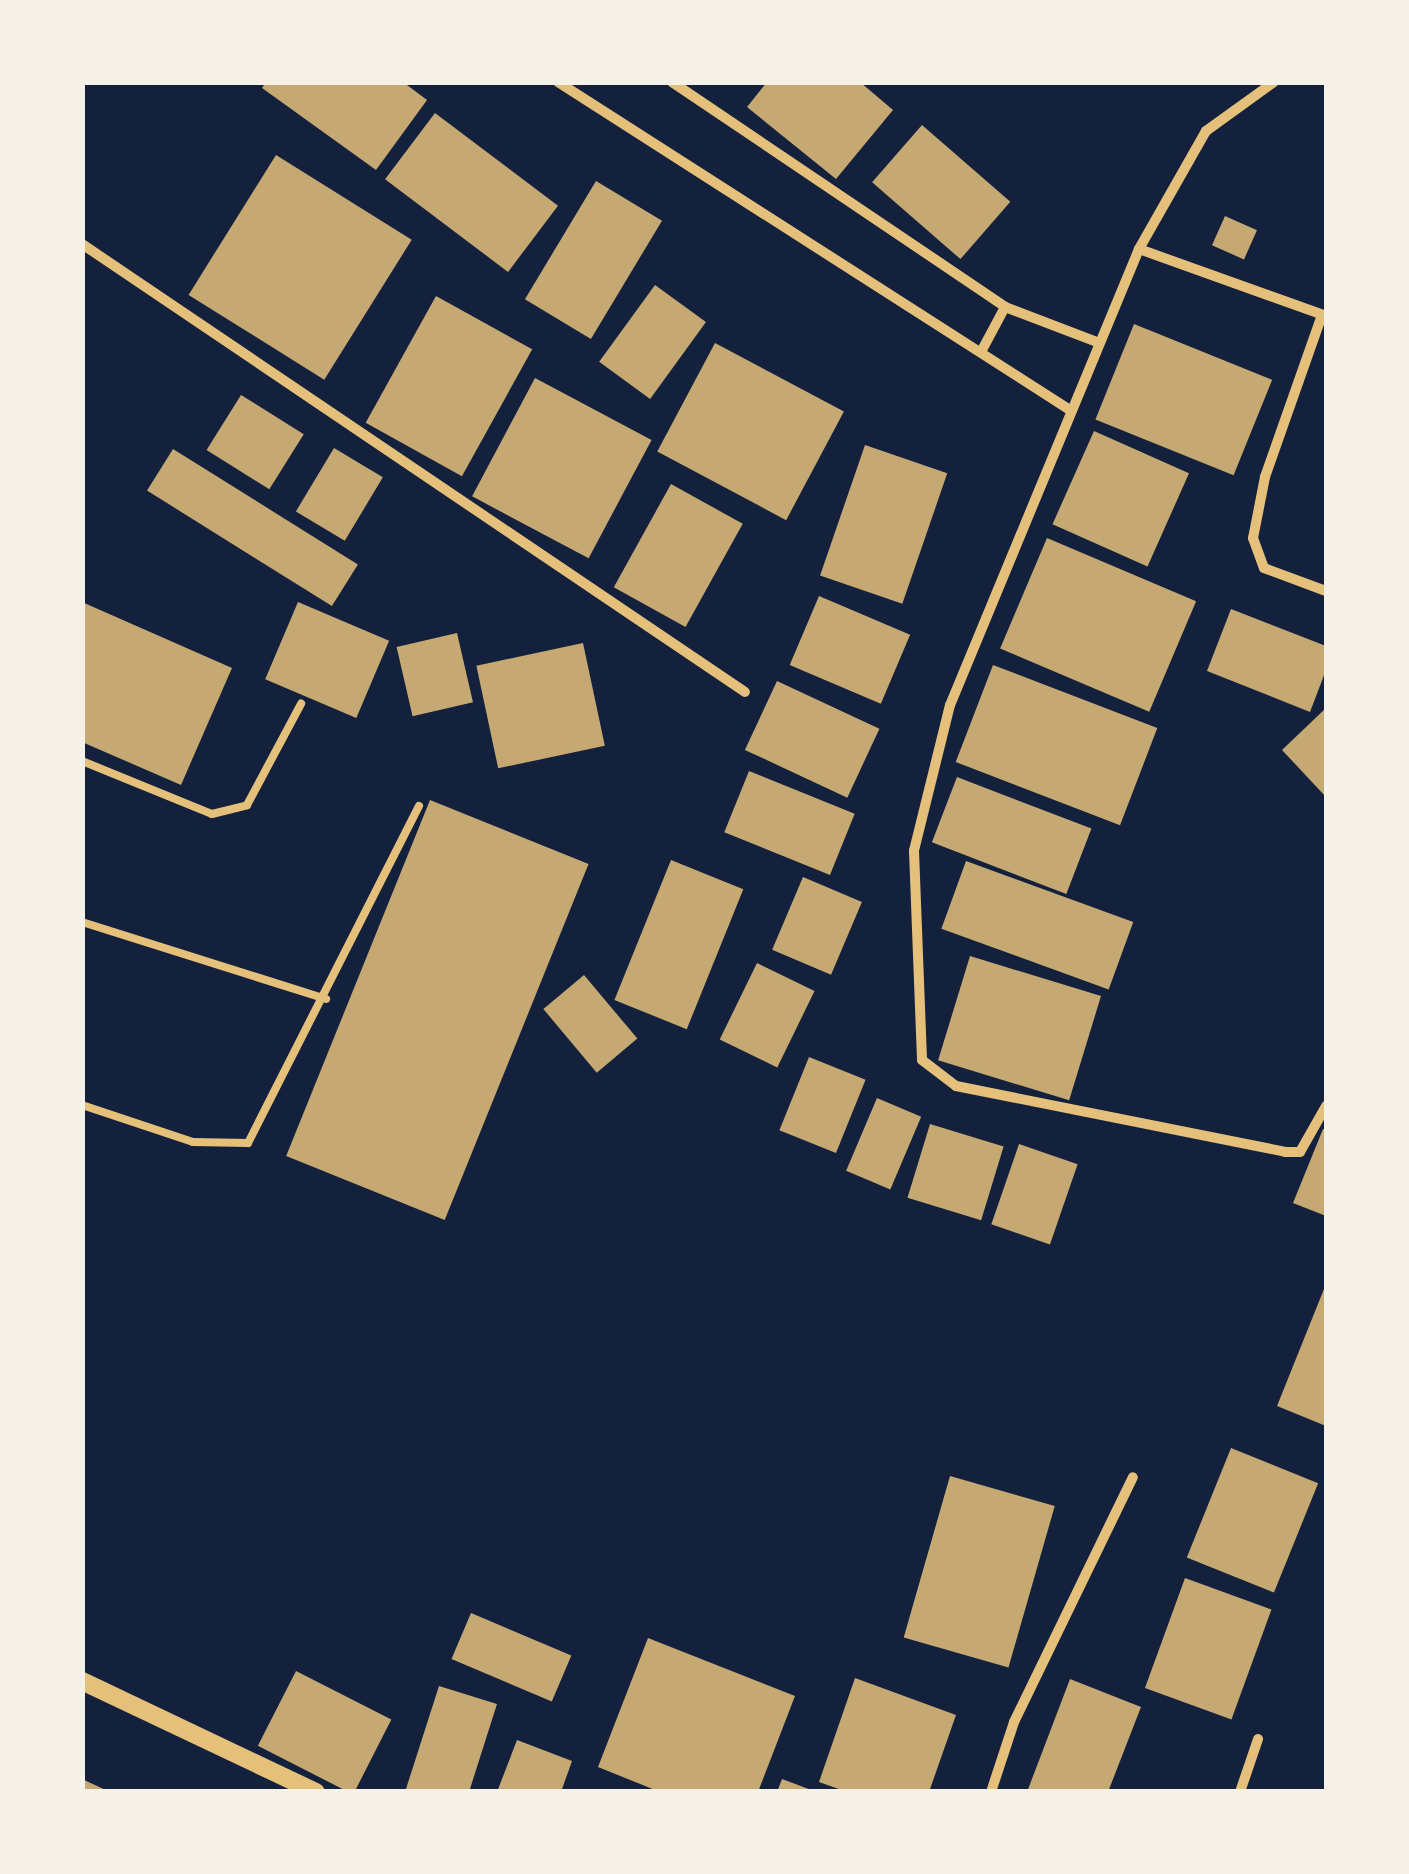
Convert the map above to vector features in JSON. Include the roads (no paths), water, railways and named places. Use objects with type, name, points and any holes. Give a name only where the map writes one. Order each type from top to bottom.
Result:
[{"type":"street","points":[[558,82],[1070,410]]},
{"type":"street","points":[[672,82],[1005,307],[1097,342]]},
{"type":"street","points":[[1274,82],[1206,132],[1139,249],[1097,342],[950,705],[914,850],[922,1060],[956,1086],[1285,1152],[1300,1152],[1326,1106]]},
{"type":"street","points":[[82,244],[745,692]]},
{"type":"street","points":[[1139,249],[1324,316],[1265,476],[1254,538],[1264,568],[1326,591]]},
{"type":"street","points":[[981,352],[1005,307]]},
{"type":"street","points":[[991,1792],[1014,1722],[1133,1477]]},
{"type":"street","points":[[82,1681],[316,1792]]},
{"type":"street","points":[[1240,1792],[1258,1739]]},
{"type":"lane","points":[[82,761],[212,814],[247,805],[300,704]]},
{"type":"lane","points":[[82,1105],[193,1142],[248,1143],[326,999],[419,806]]},
{"type":"lane","points":[[82,922],[326,999]]}]
